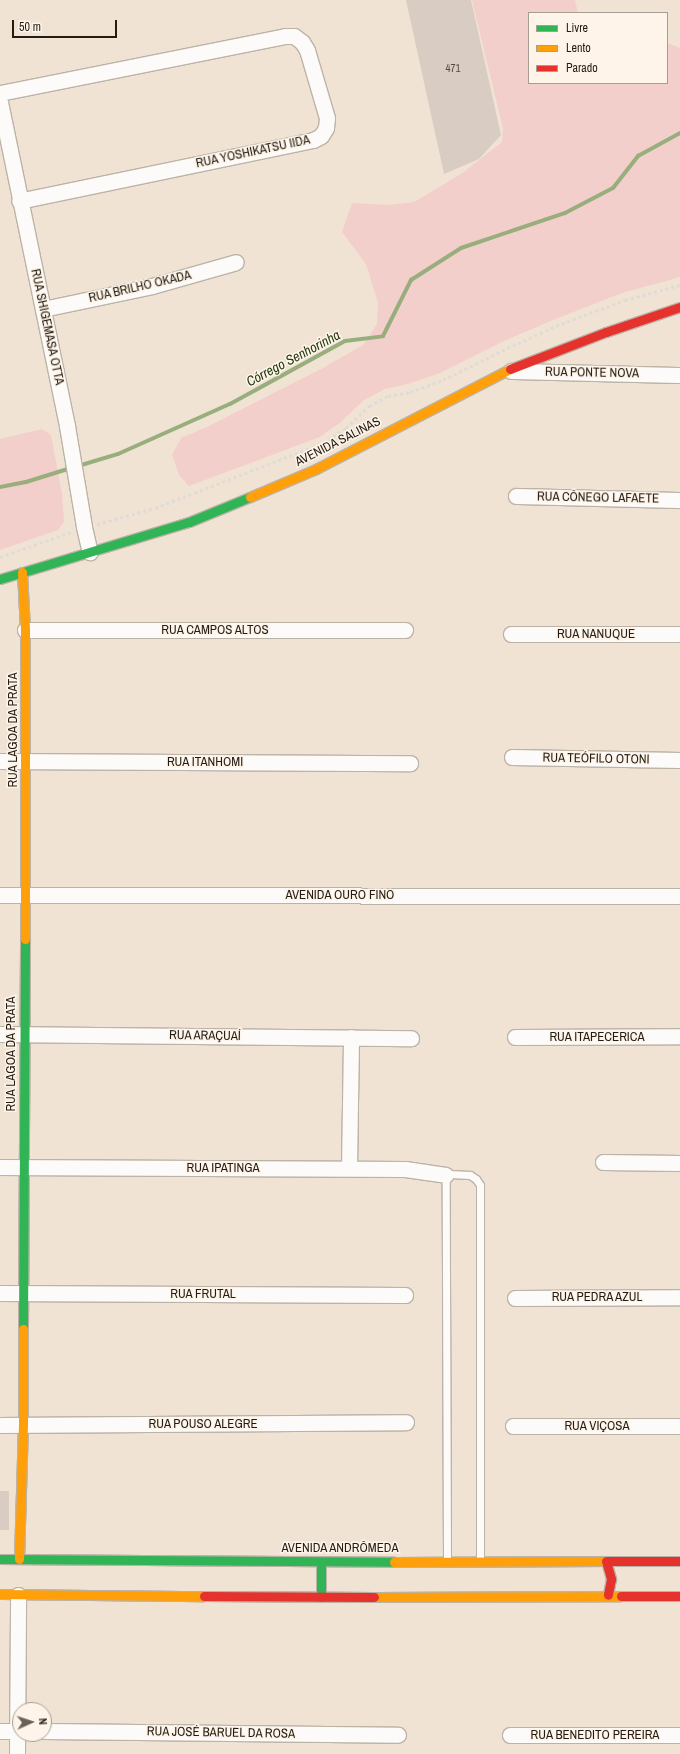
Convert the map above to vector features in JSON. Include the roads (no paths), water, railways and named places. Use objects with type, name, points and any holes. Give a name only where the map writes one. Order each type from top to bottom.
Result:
[{"type":"street","name":"RUA YOSHIKATSU IIDA","points":[[0,93],[285,36],[294,36],[302,42],[307,50],[327,118],[326,128],[321,136],[313,140],[19,201]]},
{"type":"street","name":"RUA SHIGEMASA OTTA","points":[[0,102],[19,201],[67,426],[84,527],[90,552]]},
{"type":"street","name":"RUA BRILHO OKADA","points":[[43,309],[152,286],[236,262]]},
{"type":"street","name":"AVENIDA SALINAS","points":[[0,579],[189,522],[316,470],[505,371],[606,332],[680,307]]},
{"type":"street","name":"RUA PONTE NOVA","points":[[505,371],[680,375]]},
{"type":"street","name":"RUA CÔNEGO LAFAETE","points":[[516,496],[680,500]]},
{"type":"street","name":"RUA LAGOA DA PRATA","points":[[19,1559],[23,1425],[26,761],[25,630],[22,572]]},
{"type":"street","name":"RUA CAMPOS ALTOS","points":[[25,630],[405,630]]},
{"type":"street","name":"RUA NANUQUE","points":[[511,634],[680,634]]},
{"type":"street","name":"RUA TEÓFILO OTONI","points":[[512,757],[680,760]]},
{"type":"street","name":"RUA ITANHOMI","points":[[0,761],[410,763]]},
{"type":"street","name":"AVENIDA OURO FINO","points":[[0,894],[680,896]]},
{"type":"street","name":"RUA ARAÇUAÍ","points":[[0,1034],[411,1038]]},
{"type":"street","name":"RUA ITAPECERICA","points":[[515,1037],[680,1036]]},
{"type":"street","points":[[349,1168],[351,1037]]},
{"type":"street","points":[[603,1162],[680,1162]]},
{"type":"street","name":"RUA IPATINGA","points":[[0,1167],[405,1169],[446,1175]]},
{"type":"street","name":"RUA FRUTAL","points":[[0,1293],[405,1295]]},
{"type":"street","name":"RUA PEDRA AZUL","points":[[515,1298],[680,1297]]},
{"type":"street","name":"RUA POUSO ALEGRE","points":[[0,1425],[406,1422]]},
{"type":"street","name":"RUA VIÇOSA","points":[[513,1426],[680,1426]]},
{"type":"street","name":"AVENIDA ANDRÔMEDA","points":[[0,1559],[321,1562],[480,1560],[680,1561]]},
{"type":"street","points":[[606,1560],[612,1579],[608,1595]]},
{"type":"street","points":[[321,1562],[321,1597]]},
{"type":"street","points":[[0,1594],[321,1597],[608,1595],[680,1596]]},
{"type":"street","points":[[18,1595],[19,1702]]},
{"type":"street","points":[[0,1731],[12,1731]]},
{"type":"street","name":"RUA JOSÉ BARUEL DA ROSA","points":[[52,1731],[398,1735]]},
{"type":"street","name":"RUA BENEDITO PEREIRA","points":[[510,1735],[680,1735]]},
{"type":"street","points":[[18,1754],[19,1742]]},
{"type":"lane","points":[[447,1561],[446,1175],[470,1175],[476,1179],[480,1185],[480,1560]]},
{"type":"waterway","name":"Córrego Senhorinha","points":[[78,466],[118,454],[230,404],[345,341],[383,336],[411,280],[461,248],[565,213],[613,188],[638,156],[680,133]]},
{"type":"waterway","name":"Córrego Senhorinha","points":[[0,487],[26,482],[71,468]]}]
